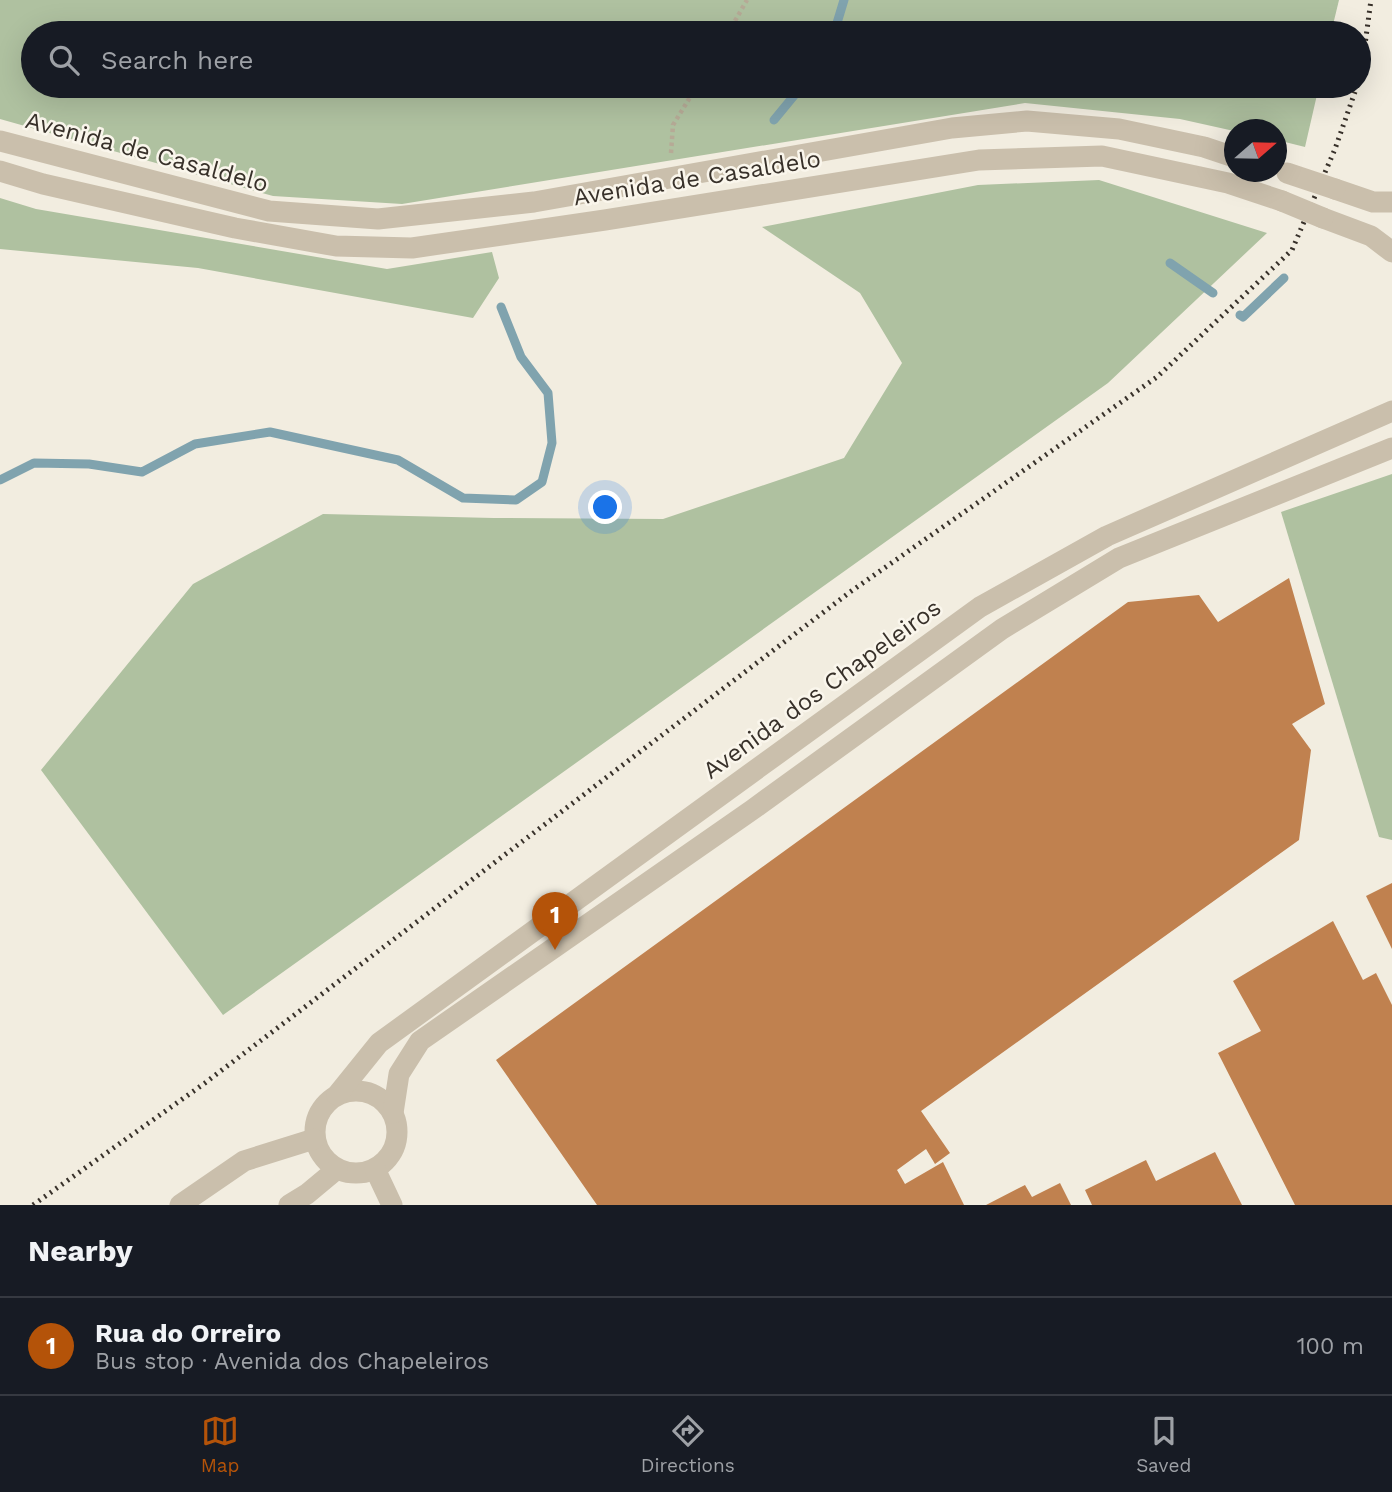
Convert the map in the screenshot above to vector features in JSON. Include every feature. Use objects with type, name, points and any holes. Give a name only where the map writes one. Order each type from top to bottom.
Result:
[{"type":"street","name":"Avenida de Casaldelo","points":[[0,141],[269,211],[378,219],[534,202],[952,128],[1027,121],[1119,129],[1224,154]]},
{"type":"street","name":"Avenida de Casaldelo","points":[[0,171],[43,184],[235,229],[336,246],[412,248],[979,160],[1102,156],[1228,183],[1371,236],[1392,252]]},
{"type":"street","points":[[1287,174],[1373,201],[1392,202]]},
{"type":"street","name":"Avenida dos Chapeleiros","points":[[314,1139],[318,1113],[337,1095],[379,1043],[980,607],[1107,536],[1392,411]]},
{"type":"street","points":[[393,1113],[399,1074],[420,1041],[751,810],[1002,629],[1119,558],[1392,448]]},
{"type":"street","points":[[180,1205],[244,1161],[314,1139],[326,1162],[337,1169],[362,1173],[374,1169],[393,1151],[397,1139],[397,1125],[393,1113],[385,1102],[362,1091],[337,1095]]},
{"type":"street","points":[[289,1205],[337,1169]]},
{"type":"street","points":[[374,1169],[392,1205]]},
{"type":"path","points":[[735,21],[747,0]]},
{"type":"path","points":[[668,178],[673,125],[690,98]]},
{"type":"green space","points":[[0,0],[1339,0],[1334,21],[21,21],[21,98],[1316,98],[1305,147],[1287,142],[1287,119],[1224,119],[1224,129],[1180,119],[1025,103],[402,204],[273,196],[0,119]]},
{"type":"green space","points":[[1099,180],[1267,233],[1108,383],[223,1015],[41,770],[193,584],[323,514],[663,519],[844,458],[902,363],[860,293],[762,227],[978,185]]},
{"type":"green space","points":[[0,198],[36,209],[387,269],[492,252],[499,278],[473,318],[198,268],[0,249]]},
{"type":"green space","points":[[1392,474],[1392,840],[1379,837],[1281,512]]},
{"type":"building","points":[[1289,578],[1325,704],[1292,724],[1311,750],[1299,840],[921,1111],[950,1153],[935,1164],[926,1149],[897,1170],[905,1184],[943,1162],[964,1205],[597,1205],[496,1060],[1128,602],[1199,595],[1218,622]]},
{"type":"building","points":[[1392,883],[1392,949],[1366,896]]},
{"type":"building","points":[[1333,921],[1363,980],[1376,973],[1392,1005],[1392,1205],[1295,1205],[1218,1053],[1261,1031],[1233,981]]},
{"type":"building","points":[[1215,1152],[1242,1205],[1092,1205],[1085,1190],[1146,1160],[1156,1181]]},
{"type":"building","points":[[1060,1183],[1071,1205],[986,1205],[1025,1185],[1032,1197]]},
{"type":"waterway","points":[[838,21],[844,0]]},
{"type":"waterway","points":[[774,120],[792,98]]},
{"type":"waterway","points":[[1170,263],[1213,293]]},
{"type":"waterway","points":[[1240,315],[1243,317],[1284,278]]},
{"type":"waterway","points":[[0,480],[34,463],[89,464],[142,472],[195,444],[270,432],[398,460],[463,498],[516,500],[542,482],[552,443],[548,393],[521,357],[501,307]]},
{"type":"railway","points":[[1368,21],[1371,0]]},
{"type":"railway","points":[[33,1205],[205,1083],[850,592],[1157,377],[1292,250],[1335,149],[1353,98]]},
{"type":"place","name":"Rua do Orreiro","points":[[555,950]]}]
